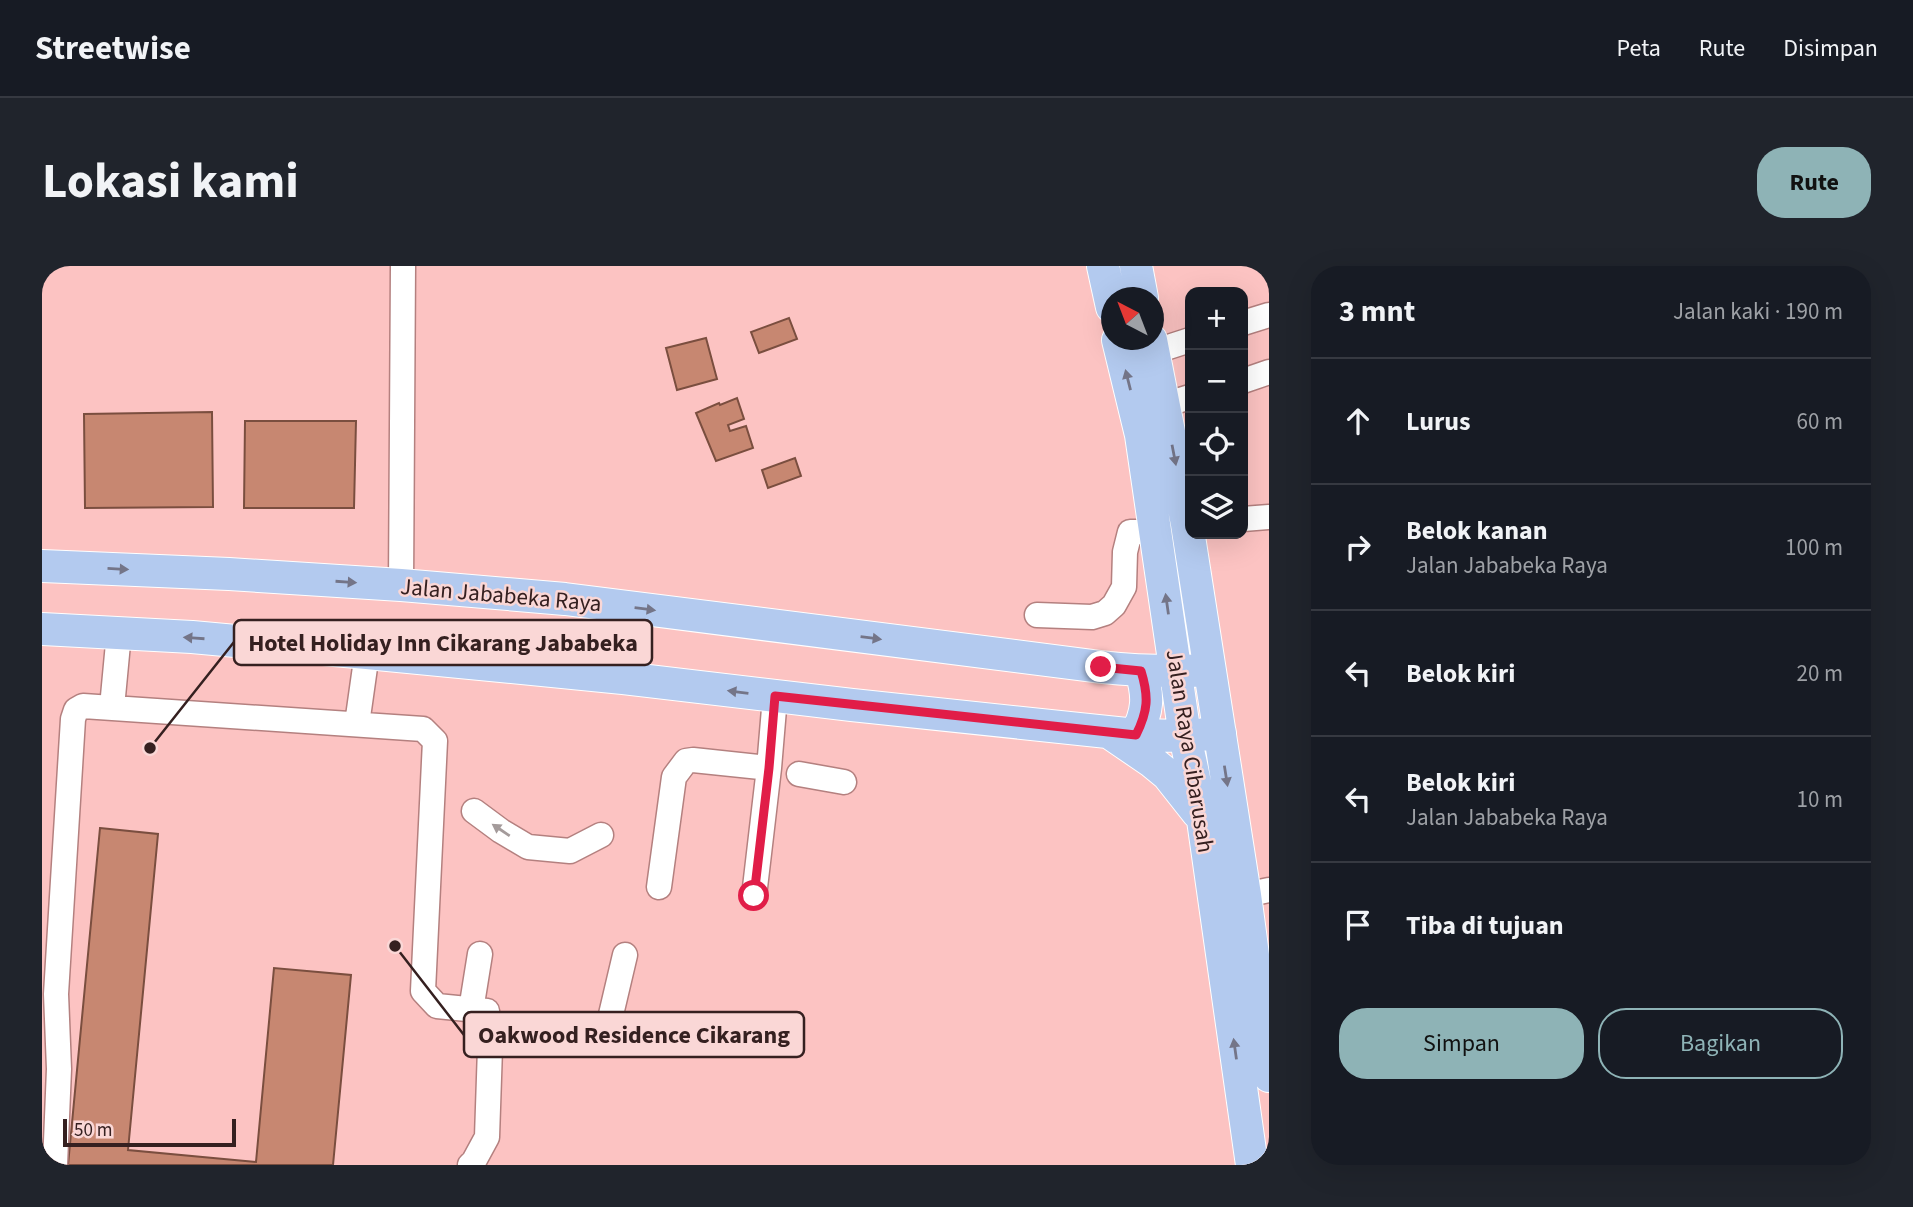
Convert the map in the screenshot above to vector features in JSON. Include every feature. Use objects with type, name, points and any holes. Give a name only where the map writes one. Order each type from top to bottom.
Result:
[{"type":"main road","points":[[1103,266],[1107,287]]},
{"type":"main road","points":[[1136,266],[1140,287]]},
{"type":"main road","name":"Jalan Raya Cibarusah","points":[[1120,350],[1141,435],[1185,736],[1203,820],[1252,1165]]},
{"type":"main road","name":"Jalan Raya Cibarusah","points":[[1154,350],[1177,401],[1185,483]]},
{"type":"main road","name":"Jalan Raya Cibarusah","points":[[1191,539],[1220,733],[1257,893],[1269,1076]]},
{"type":"main road","name":"Jalan Jababeka Raya","points":[[46,566],[229,574],[565,599],[1141,671],[1209,670]]},
{"type":"main road","points":[[43,629],[192,637],[367,653],[623,678],[1123,734],[1185,736],[1220,733]]},
{"type":"main road","points":[[1123,734],[1144,720],[1146,687],[1141,671]]},
{"type":"main road","points":[[1123,734],[1168,775],[1203,820]]},
{"type":"main road","points":[[1242,1095],[1254,1122],[1269,1144]]},
{"type":"street","points":[[401,585],[403,266]]},
{"type":"street","points":[[1248,321],[1269,314]]},
{"type":"street","points":[[1164,344],[1185,341]]},
{"type":"street","points":[[1248,379],[1269,372]]},
{"type":"street","points":[[1248,519],[1269,517]]},
{"type":"street","points":[[1037,615],[1092,617],[1105,613],[1114,605],[1124,587],[1125,552],[1129,532],[1156,532]]},
{"type":"street","points":[[112,707],[119,633]]},
{"type":"street","points":[[357,724],[367,653]]},
{"type":"street","points":[[754,896],[775,696]]},
{"type":"street","points":[[55,1165],[59,1069],[56,993],[73,719],[76,710],[83,706],[423,729],[435,741],[423,991],[437,1006],[479,1010]]},
{"type":"street","points":[[659,887],[674,777],[686,761],[769,768]]},
{"type":"street","points":[[799,774],[844,782]]},
{"type":"street","points":[[474,811],[528,847],[570,851],[601,835]]},
{"type":"street","points":[[470,1165],[487,1137],[490,1048],[479,1010],[486,954]]},
{"type":"street","points":[[560,1030],[590,1032],[609,1023],[625,955]]},
{"type":"building","points":[[789,318],[797,339],[759,353],[751,332]]},
{"type":"building","points":[[706,338],[717,379],[677,390],[666,348]]},
{"type":"building","points":[[737,398],[744,419],[728,425],[730,431],[746,426],[753,448],[716,461],[696,413]]},
{"type":"building","points":[[212,412],[213,507],[85,508],[84,414]]},
{"type":"building","points":[[245,421],[356,421],[354,508],[244,508]]},
{"type":"building","points":[[795,458],[801,476],[768,488],[762,470]]},
{"type":"building","points":[[100,828],[158,834],[128,1150],[256,1162],[274,968],[351,975],[333,1165],[68,1165]]},
{"type":"place","name":"Hotel Holiday Inn Cikarang Jababeka","points":[[150,748]]},
{"type":"place","name":"Oakwood Residence Cikarang","points":[[395,946]]},
{"type":"route","points":[[754,896],[775,696],[1136,735],[1144,720],[1147,704],[1141,671],[1101,667]]}]
